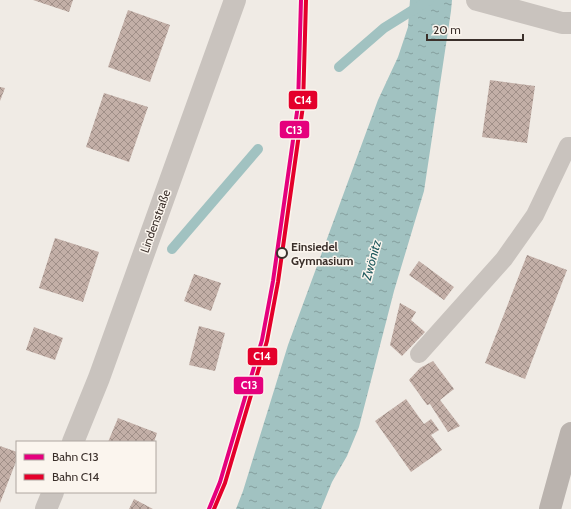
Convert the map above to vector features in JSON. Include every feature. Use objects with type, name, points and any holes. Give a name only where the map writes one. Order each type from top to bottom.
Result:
[{"type":"main road","points":[[550,509],[571,433]]},
{"type":"street","name":"Lindenstraße","points":[[73,441],[99,378],[235,0]]},
{"type":"street","points":[[482,1],[562,23],[571,23]]},
{"type":"street","points":[[46,509],[53,493]]},
{"type":"lane","points":[[419,354],[504,259],[535,215],[568,146],[571,146]]},
{"type":"water","name":"Zwönitz","points":[[410,0],[452,0],[451,11],[424,191],[394,291],[359,427],[347,456],[332,482],[321,509],[236,509],[243,491],[288,345],[378,100],[398,57],[408,27]]},
{"type":"building","points":[[33,0],[73,0],[69,12]]},
{"type":"building","points":[[128,10],[170,25],[150,82],[108,67]]},
{"type":"building","points":[[490,80],[535,86],[527,143],[482,137]]},
{"type":"building","points":[[0,87],[5,88],[0,101]]},
{"type":"building","points":[[104,93],[148,107],[129,162],[86,147]]},
{"type":"building","points":[[55,238],[99,252],[83,302],[39,288]]},
{"type":"building","points":[[527,255],[567,270],[525,379],[485,363]]},
{"type":"building","points":[[419,261],[454,287],[444,300],[409,275]]},
{"type":"building","points":[[194,274],[221,283],[211,311],[184,301]]},
{"type":"building","points":[[400,303],[416,312],[411,320],[425,332],[402,356],[390,345]]},
{"type":"building","points":[[199,326],[225,333],[215,371],[189,365]]},
{"type":"building","points":[[34,327],[63,338],[55,360],[26,350]]},
{"type":"building","points":[[433,361],[454,389],[440,400],[460,426],[448,432],[430,404],[427,405],[409,380],[420,368]]},
{"type":"building","points":[[406,399],[424,424],[431,419],[439,430],[431,435],[442,450],[411,472],[375,421]]},
{"type":"building","points":[[118,418],[157,433],[154,441],[108,441]]},
{"type":"building","points":[[0,446],[16,452],[16,462],[0,503]]},
{"type":"building","points":[[134,499],[153,509],[129,509]]},
{"type":"waterway","points":[[339,67],[384,28],[429,0]]},
{"type":"waterway","points":[[172,249],[258,149]]},
{"type":"rail line","name":"C13","points":[[209,509],[220,482],[262,340],[273,281],[298,105],[301,0]]},
{"type":"rail line","name":"C14","points":[[214,509],[225,483],[267,341],[278,282],[303,106],[306,0]]},
{"type":"place","name":"Einsiedel Gymnasium","points":[[282,253]]}]
